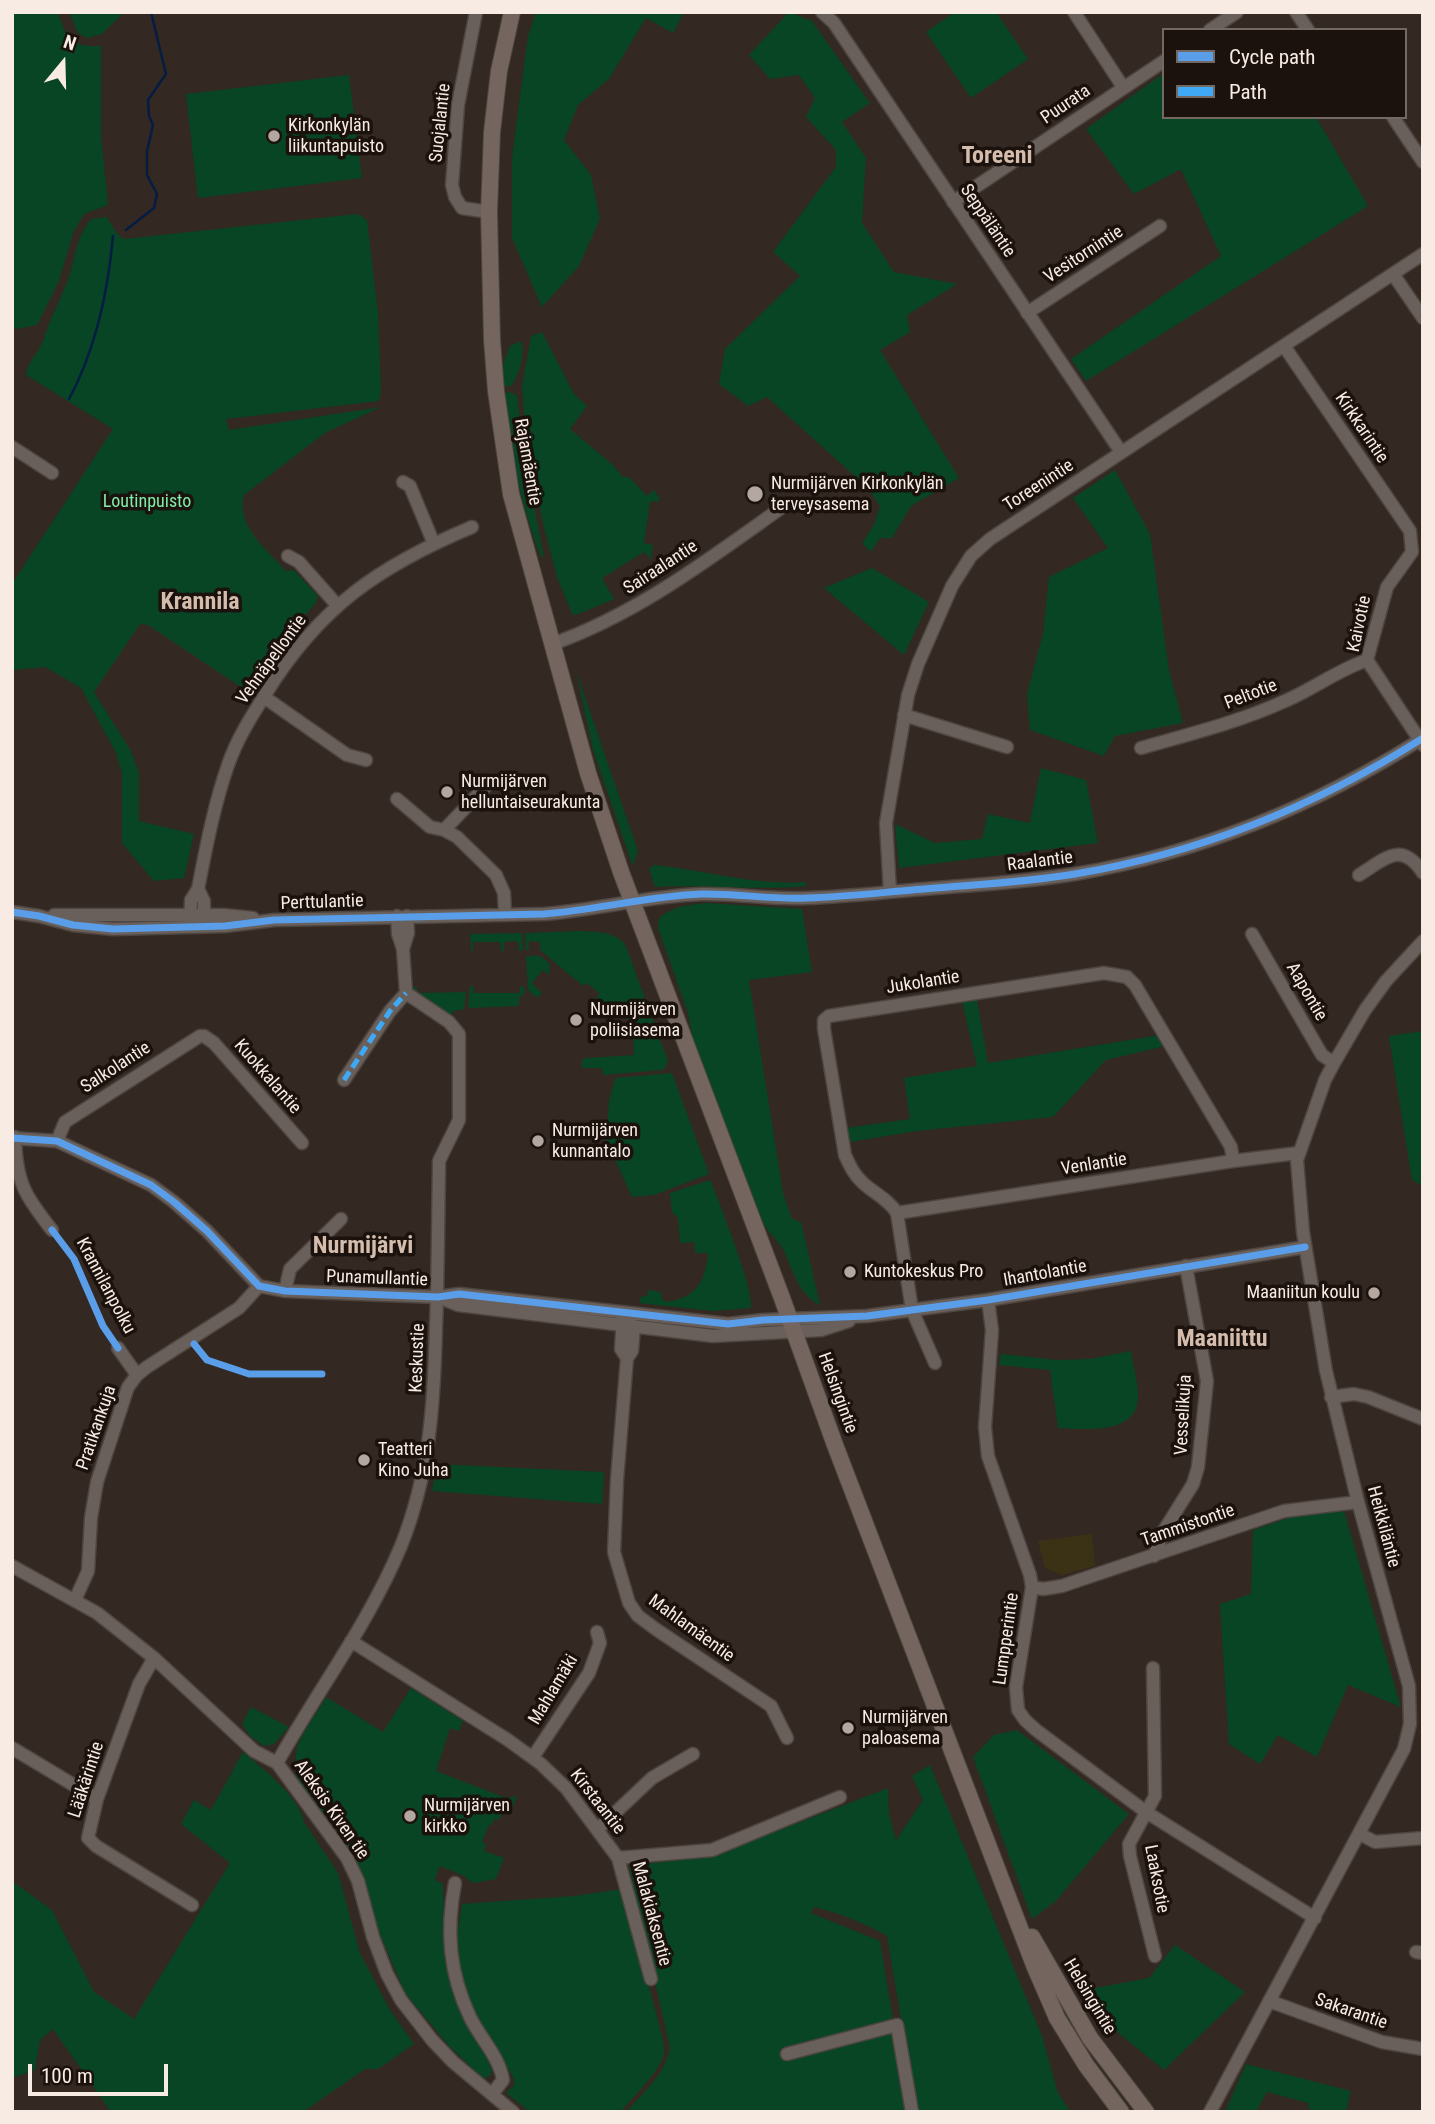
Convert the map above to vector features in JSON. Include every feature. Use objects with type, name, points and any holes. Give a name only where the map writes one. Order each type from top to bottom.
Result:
[{"type":"main road","name":"Rajamäentie","points":[[512,12],[499,71],[492,132],[489,212],[492,353],[507,469],[511,495],[589,773],[633,903]]},
{"type":"main road","name":"Helsingintie","points":[[633,903],[913,1651],[1034,1965],[1058,2018],[1086,2065],[1121,2112]]},
{"type":"main road","name":"Helsingintie","points":[[1008,1895],[1090,2038],[1146,2112]]},
{"type":"street","name":"Suojalantie","points":[[476,12],[458,105],[452,185],[462,208],[489,212]]},
{"type":"street","name":"Seppäläntie","points":[[822,12],[834,23],[1121,452]]},
{"type":"street","points":[[1074,12],[1123,88]]},
{"type":"street","points":[[1213,28],[1237,12]]},
{"type":"street","points":[[1296,12],[1307,28]]},
{"type":"street","name":"Puurata","points":[[953,202],[1162,62]]},
{"type":"street","points":[[1394,119],[1423,162]]},
{"type":"street","name":"Vesitornintie","points":[[1027,313],[1160,226]]},
{"type":"street","name":"Toreenintie","points":[[890,892],[886,823],[904,715],[919,664],[938,618],[952,586],[971,556],[990,538],[1423,254]]},
{"type":"street","points":[[1393,274],[1423,318]]},
{"type":"street","name":"Kirkkarintie","points":[[1284,346],[1409,531]]},
{"type":"street","points":[[12,447],[52,473]]},
{"type":"street","points":[[403,482],[410,486],[433,544]]},
{"type":"street","name":"Sairaalantie","points":[[552,644],[624,612],[681,578],[781,508]]},
{"type":"street","name":"Vehnäpellontie","points":[[197,921],[191,900],[198,889],[228,763],[242,732],[294,653],[337,605],[384,570],[472,527]]},
{"type":"street","name":"Kaivotie","points":[[1409,531],[1418,552],[1387,587],[1367,660],[1422,741]]},
{"type":"street","points":[[288,556],[299,562],[337,605]]},
{"type":"street","name":"Peltotie","points":[[1141,748],[1241,719],[1305,692],[1367,660]]},
{"type":"street","points":[[264,697],[348,755],[366,760]]},
{"type":"street","points":[[904,715],[1007,747]]},
{"type":"street","name":"Raalantie","points":[[633,903],[705,894],[802,898],[890,892],[1074,874],[1132,863],[1192,847],[1262,823],[1323,795],[1422,741]]},
{"type":"street","points":[[444,830],[491,781]]},
{"type":"street","points":[[397,799],[430,827],[457,837],[496,875],[504,893],[505,915]]},
{"type":"street","points":[[1359,875],[1391,855],[1403,854],[1414,860],[1423,873]]},
{"type":"street","name":"Perttulantie","points":[[12,912],[39,916],[197,921],[274,920],[505,915],[581,911],[633,903]]},
{"type":"street","points":[[344,1080],[390,1011],[406,993],[403,949],[408,933],[402,916]]},
{"type":"street","name":"Aapontie","points":[[1252,934],[1322,1055],[1334,1063]]},
{"type":"street","name":"Heikkiläntie","points":[[1210,2112],[1404,1749],[1410,1724],[1409,1686],[1331,1397],[1305,1247],[1297,1172],[1298,1153],[1334,1063],[1365,1010],[1386,981],[1423,941]]},
{"type":"street","name":"Jukolantie","points":[[897,1213],[857,1177],[845,1155],[824,1029],[824,1020],[829,1016],[1104,973],[1127,976],[1135,985],[1231,1147],[1233,1161]]},
{"type":"street","name":"Keskustie","points":[[277,1763],[351,1642],[400,1549],[423,1477],[431,1435],[438,1297],[439,1161],[458,1120],[459,1034],[449,1022],[406,993]]},
{"type":"street","name":"Salkolantie","points":[[57,1141],[65,1122],[200,1036],[204,1036]]},
{"type":"street","name":"Kuokkalantie","points":[[204,1036],[214,1043],[302,1143]]},
{"type":"street","points":[[14,1137],[57,1141],[151,1185],[207,1231],[259,1286]]},
{"type":"street","name":"Krannilanpolku","points":[[14,1137],[18,1177],[33,1206],[52,1230]]},
{"type":"street","name":"Venlantie","points":[[897,1213],[1298,1153]]},
{"type":"street","points":[[897,1213],[912,1310],[936,1363]]},
{"type":"street","points":[[285,1290],[290,1269],[341,1219]]},
{"type":"street","name":"Ihantolantie","points":[[792,1325],[988,1300],[1305,1247]]},
{"type":"street","name":"Vesselikuja","points":[[1154,1556],[1163,1532],[1193,1484],[1198,1467],[1207,1381],[1186,1266]]},
{"type":"street","name":"Punamullantie","points":[[259,1286],[285,1290],[438,1297],[458,1294],[627,1322],[792,1325]]},
{"type":"street","name":"Pratikankuja","points":[[75,1600],[88,1571],[91,1518],[97,1482],[122,1402],[137,1375],[239,1308],[259,1286]]},
{"type":"street","name":"Lumpperintie","points":[[988,1300],[992,1330],[985,1427],[988,1456],[1026,1561],[1032,1587],[1016,1687],[1018,1710],[1035,1730],[1146,1812],[1315,1918]]},
{"type":"street","name":"Mahlamäentie","points":[[627,1322],[621,1349],[627,1358],[614,1514],[614,1552],[629,1603],[638,1616],[657,1630],[771,1706],[787,1738]]},
{"type":"street","name":"Krannilanpolku","points":[[118,1348],[137,1375]]},
{"type":"street","points":[[1331,1397],[1360,1395],[1423,1419]]},
{"type":"street","name":"Tammistontie","points":[[1032,1587],[1042,1589],[1062,1586],[1284,1511],[1358,1502]]},
{"type":"street","name":"Aleksis Kiven tie","points":[[12,1566],[106,1620],[154,1658],[254,1751],[277,1763],[346,1858],[358,1881],[373,1937],[387,1974],[401,2000],[432,2040],[513,2112]]},
{"type":"street","name":"Mahlamäki","points":[[533,1757],[589,1673],[600,1643],[597,1632]]},
{"type":"street","name":"Kirstaantie","points":[[351,1642],[533,1757],[566,1788],[618,1858],[712,1850],[841,1797]]},
{"type":"street","name":"Lääkärintie","points":[[154,1658],[139,1684],[97,1799],[88,1838],[96,1846],[192,1905]]},
{"type":"street","name":"Laaksotie","points":[[1153,1668],[1155,1796],[1129,1844],[1155,1956]]},
{"type":"street","points":[[12,1748],[97,1799]]},
{"type":"street","points":[[598,1829],[652,1778],[693,1754]]},
{"type":"street","points":[[1360,1834],[1375,1842],[1423,1838]]},
{"type":"street","name":"Malakiaksentie","points":[[618,1858],[651,1979]]},
{"type":"street","points":[[455,1883],[450,1958],[470,2017],[501,2069],[503,2080],[492,2094]]},
{"type":"street","name":"Sakarantie","points":[[1269,2001],[1382,2042],[1423,2049]]},
{"type":"street","points":[[787,2054],[897,2025],[912,2112]]},
{"type":"green space","points":[[12,12],[58,12],[64,29],[72,40],[83,45],[101,46],[101,137],[108,205],[84,214],[73,233],[59,281],[37,325],[16,329],[12,324]]},
{"type":"green space","points":[[69,12],[124,12],[102,34],[87,38],[78,33]]},
{"type":"green space","points":[[536,12],[587,12],[598,15],[600,12],[684,12],[673,33],[646,18],[609,79],[578,105],[564,140],[591,175],[600,219],[579,266],[542,307],[512,238],[512,158],[528,36]]},
{"type":"green space","points":[[789,12],[812,21],[870,103],[842,122],[866,158],[862,223],[894,272],[957,284],[907,315],[910,332],[880,350],[959,478],[911,506],[892,538],[880,538],[871,552],[862,543],[874,525],[880,506],[868,488],[767,397],[748,406],[719,384],[725,349],[800,276],[773,252],[836,167],[836,150],[806,117],[815,98],[799,75],[770,79],[749,55]]},
{"type":"green space","points":[[955,12],[996,12],[1028,59],[971,98],[926,32]]},
{"type":"green space","points":[[1162,74],[1162,119],[1317,119],[1368,206],[1086,381],[1071,359],[1221,256],[1181,169],[1134,194],[1086,129]]},
{"type":"green space","name":"Kirkonkylän liikuntapuisto","points":[[349,75],[362,178],[198,198],[186,94]]},
{"type":"green space","name":"Loutinpuisto","points":[[357,214],[367,220],[378,312],[381,391],[379,401],[226,419],[229,430],[381,407],[325,433],[244,495],[244,517],[255,537],[286,571],[294,570],[318,596],[316,603],[279,643],[247,691],[148,625],[140,624],[94,692],[131,751],[139,773],[139,821],[194,834],[184,878],[154,881],[122,843],[122,773],[116,753],[81,688],[45,667],[12,670],[12,584],[113,429],[26,375],[27,370],[41,345],[69,277],[78,242],[91,219],[107,217],[117,234],[124,239]]},
{"type":"green space","points":[[542,332],[574,394],[587,406],[570,429],[613,465],[623,477],[629,477],[647,496],[654,490],[659,497],[659,502],[650,501],[644,543],[653,545],[651,559],[644,552],[602,578],[614,599],[576,615],[572,614],[557,577],[543,524],[525,429],[522,386],[531,336]]},
{"type":"green space","points":[[521,341],[523,351],[519,370],[511,386],[504,386],[502,367],[510,346]]},
{"type":"green space","points":[[511,392],[517,396],[525,462],[544,556],[541,557],[527,516],[513,456],[505,393]]},
{"type":"green space","points":[[1115,470],[1150,534],[1169,670],[1183,723],[1115,736],[1104,756],[1030,730],[1027,694],[1043,634],[1049,577],[1108,548],[1073,498]]},
{"type":"green space","points":[[872,568],[929,602],[904,655],[824,588]]},
{"type":"green space","points":[[576,671],[638,851],[632,864],[593,750]]},
{"type":"green space","points":[[1041,768],[1086,780],[1098,843],[899,868],[895,824],[935,843],[982,839],[988,814],[1030,823]]},
{"type":"green space","points":[[654,865],[749,880],[806,882],[806,886],[655,887],[649,869]]},
{"type":"green space","points":[[707,903],[802,909],[812,972],[749,980],[783,1193],[792,1219],[801,1222],[820,1305],[806,1295],[782,1248],[764,1225],[693,1039],[688,1013],[658,928],[659,918],[670,911],[687,905]]},
{"type":"green space","points":[[581,931],[610,934],[625,944],[668,1061],[662,1070],[604,1075],[601,1068],[582,1068],[582,1060],[586,1058],[634,1055],[633,1030],[636,1026],[623,1015],[619,1019],[596,998],[600,994],[587,983],[583,986],[540,950],[540,942],[529,941],[529,950],[526,950],[525,933]]},
{"type":"green space","points":[[522,933],[523,950],[519,951],[518,941],[504,942],[504,951],[501,951],[500,942],[473,942],[471,951],[470,934]]},
{"type":"green space","points":[[526,956],[540,956],[549,963],[550,975],[543,970],[532,983],[542,993],[537,998],[528,990]]},
{"type":"green space","points":[[470,986],[473,986],[474,993],[520,993],[520,986],[524,986],[525,992],[519,998],[519,1006],[471,1008],[468,1007]]},
{"type":"green space","points":[[411,987],[417,987],[417,993],[466,992],[464,1009],[454,1011],[450,1017],[412,990]]},
{"type":"green space","points":[[977,1000],[988,1063],[1160,1035],[1165,1046],[1106,1060],[1053,1117],[917,1131],[850,1142],[846,1128],[910,1119],[904,1078],[977,1066],[962,1001]]},
{"type":"green space","points":[[1423,1031],[1423,1186],[1412,1180],[1389,1036]]},
{"type":"green space","points":[[672,1073],[709,1174],[654,1195],[632,1197],[606,1139],[609,1101],[615,1078]]},
{"type":"green space","points":[[711,1181],[736,1247],[748,1284],[751,1308],[713,1311],[639,1303],[641,1297],[648,1295],[648,1290],[661,1292],[662,1299],[667,1302],[677,1300],[692,1292],[702,1280],[708,1253],[695,1253],[694,1242],[680,1243],[678,1218],[672,1212],[670,1193]]},
{"type":"green space","points":[[1131,1351],[1138,1390],[1136,1408],[1130,1418],[1120,1424],[1095,1429],[1058,1428],[1050,1370],[999,1365],[1001,1354],[1058,1360],[1090,1359]]},
{"type":"green space","points":[[437,1464],[604,1472],[602,1504],[432,1491]]},
{"type":"green space","points":[[1344,1511],[1401,1707],[1348,1685],[1317,1757],[1278,1735],[1260,1764],[1229,1744],[1220,1604],[1251,1594],[1253,1530],[1294,1516]]},
{"type":"green space","points":[[411,1688],[463,1721],[459,1731],[450,1728],[436,1771],[506,1798],[517,1796],[512,1808],[505,1805],[499,1820],[494,1819],[492,1825],[489,1825],[482,1842],[486,1844],[484,1851],[504,1858],[496,1879],[473,1883],[440,1866],[435,1880],[443,1884],[445,1960],[459,2005],[492,2069],[491,2075],[484,2079],[449,2046],[405,1993],[374,1920],[358,1867],[332,1825],[295,1775],[298,1745],[326,1697],[383,1732]]},
{"type":"green space","points":[[251,1707],[289,1727],[274,1744],[264,1746],[250,1736],[242,1724]]},
{"type":"green space","points":[[1017,1730],[1129,1814],[1056,1901],[1032,1919],[973,1757],[994,1735]]},
{"type":"green space","points":[[243,1752],[288,1793],[338,1873],[360,1953],[390,2010],[414,2044],[378,2069],[365,2069],[303,2112],[111,2112],[53,2029],[40,2040],[35,2070],[12,2078],[12,1881],[52,1910],[94,1992],[134,2019],[230,1863],[181,1824],[194,1800],[211,1810]]},
{"type":"green space","points":[[930,1765],[1042,2036],[1058,2093],[1071,2112],[917,2112],[887,1936],[852,1919],[814,1907],[811,1913],[880,1941],[908,2112],[627,2112],[659,2074],[670,2048],[629,1866],[713,1856],[888,1788],[889,1814],[896,1840],[923,1800],[912,1776]]},
{"type":"green space","points":[[623,1889],[662,2036],[662,2060],[621,2112],[530,2112],[506,2093],[514,2085],[514,2079],[472,2007],[454,1957],[462,1904],[574,1896]]},
{"type":"green space","points":[[1175,1945],[1245,1992],[1164,2070],[1105,2022],[1089,1989],[1149,1978]]},
{"type":"green space","points":[[1246,2064],[1351,2091],[1346,2112],[1310,2112],[1308,2103],[1267,2092],[1256,2112],[1225,2112]]},
{"type":"sand","points":[[1092,1534],[1095,1566],[1061,1575],[1045,1567],[1038,1541]]},
{"type":"waterway","points":[[126,230],[154,208],[157,194],[147,175],[147,151],[153,125],[149,116],[148,100],[166,74],[151,12]]},
{"type":"waterway","points":[[69,399],[87,360],[99,320],[113,236]]},
{"type":"marked path","points":[[344,1080],[390,1011],[406,993]]},
{"type":"cycle path","points":[[12,912],[73,925],[113,929],[225,926],[274,920],[544,914],[681,895],[820,897],[1035,880],[1121,865],[1212,840],[1256,824],[1341,785],[1423,738]]},
{"type":"cycle path","points":[[12,1138],[57,1141],[151,1185],[207,1231],[259,1286],[285,1291],[438,1297],[459,1294],[728,1324],[867,1316],[988,1300],[1305,1247]]},
{"type":"cycle path","points":[[52,1230],[74,1259],[103,1326],[118,1348]]},
{"type":"cycle path","points":[[194,1344],[207,1360],[249,1374],[322,1374]]},
{"type":"place","name":"Kirkonkylän liikuntapuisto","points":[[274,136]]},
{"type":"place","name":"Nurmijärven Kirkonkylän terveysasema","points":[[755,494]]},
{"type":"place","name":"Nurmijärven helluntaiseurakunta","points":[[447,792]]},
{"type":"place","name":"Nurmijärven poliisiasema","points":[[576,1020]]},
{"type":"place","name":"Nurmijärven kunnantalo","points":[[538,1141]]},
{"type":"place","name":"Kuntokeskus Pro","points":[[850,1272]]},
{"type":"place","name":"Maaniitun koulu","points":[[1374,1293]]},
{"type":"place","name":"Teatteri Kino Juha","points":[[364,1460]]},
{"type":"place","name":"Nurmijärven paloasema","points":[[848,1728]]},
{"type":"place","name":"Nurmijärven kirkko","points":[[410,1816]]},
{"type":"district","name":"Toreeni","points":[[997,157]]},
{"type":"district","name":"Krannila","points":[[200,603]]},
{"type":"district","name":"Nurmijärvi","points":[[363,1247]]},
{"type":"district","name":"Maaniittu","points":[[1222,1340]]}]
